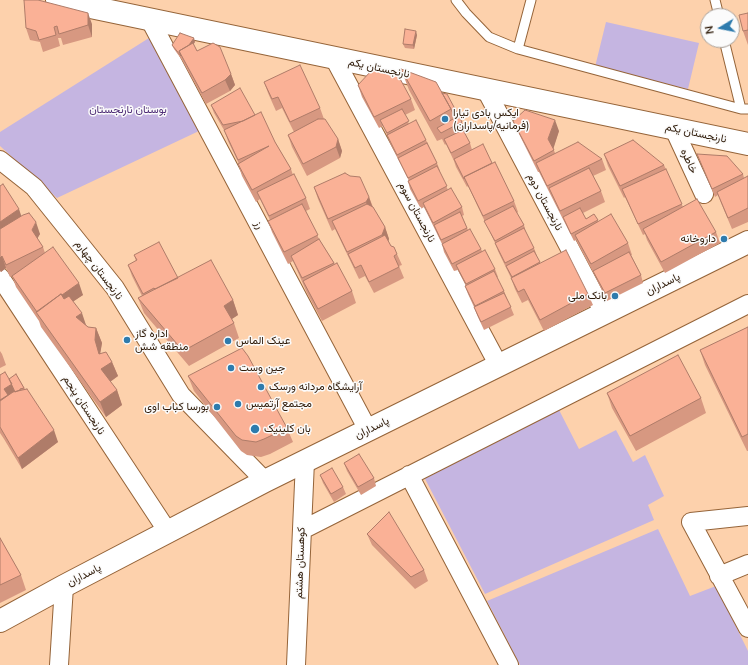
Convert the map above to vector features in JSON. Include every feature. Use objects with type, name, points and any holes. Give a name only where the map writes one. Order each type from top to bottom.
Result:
[{"type":"main road","name":"نارنجستان یکم","points":[[57,0],[748,144]]},
{"type":"main road","name":"پاسداران","points":[[0,621],[265,481],[748,242]]},
{"type":"street","name":"رز","points":[[150,20],[368,430]]},
{"type":"street","name":"نارنجستان سوم","points":[[334,58],[499,366]]},
{"type":"street","name":"نارنجستان دوم","points":[[486,90],[604,313]]},
{"type":"street","name":"خاطره","points":[[674,128],[704,194]]},
{"type":"street","name":"نارنجستان چهارم","points":[[0,160],[34,187],[115,288],[181,395],[265,481]]},
{"type":"street","name":"نارنجستان پنجم","points":[[0,277],[168,532]]},
{"type":"street","points":[[302,530],[748,304]]},
{"type":"street","name":"کوهستان هشتم","points":[[296,665],[305,461]]},
{"type":"street","points":[[409,475],[509,665]]},
{"type":"street","points":[[748,516],[691,522],[748,628]]},
{"type":"street","points":[[719,576],[748,564]]},
{"type":"street","points":[[58,665],[64,586]]},
{"type":"lane","points":[[456,0],[489,37],[518,49],[745,109]]},
{"type":"lane","points":[[518,49],[531,0]]},
{"type":"lane","points":[[726,48],[745,109]]},
{"type":"green space","points":[[606,22],[699,43],[688,89],[595,67]]},
{"type":"green space","name":"بوستان نارنجستان","points":[[149,38],[199,131],[57,198],[0,146],[0,132]]},
{"type":"green space","points":[[558,408],[579,449],[616,430],[633,462],[645,455],[664,496],[648,505],[654,520],[485,594],[423,475]]},
{"type":"green space","points":[[658,529],[690,596],[716,586],[748,651],[748,665],[520,665],[487,601]]},
{"type":"building","points":[[24,0],[38,0],[88,13],[88,25],[59,34],[57,26],[54,27],[56,35],[39,40],[36,31],[26,28]]},
{"type":"building","points":[[748,13],[748,30],[743,31],[740,15]]},
{"type":"building","points":[[405,29],[416,31],[413,45],[403,44]]},
{"type":"building","points":[[180,33],[194,38],[189,45],[179,51],[181,56],[172,45]]},
{"type":"building","points":[[193,43],[197,51],[213,43],[220,47],[231,74],[225,80],[202,93],[179,51]]},
{"type":"building","points":[[300,65],[320,108],[290,122],[278,97],[272,99],[264,82]]},
{"type":"building","points":[[401,69],[436,82],[451,109],[430,121]]},
{"type":"building","points":[[377,70],[398,75],[411,99],[374,117],[358,85],[371,71]]},
{"type":"building","points":[[240,88],[255,115],[243,121],[223,125],[211,105]]},
{"type":"building","points":[[442,93],[447,94],[462,122],[441,133],[437,128],[455,118]]},
{"type":"building","points":[[402,109],[409,121],[387,133],[380,120]]},
{"type":"building","points":[[525,110],[555,120],[548,139],[554,150],[534,161],[513,121]]},
{"type":"building","points":[[261,112],[275,142],[291,169],[252,190],[238,164],[269,146],[238,160],[224,130]]},
{"type":"building","points":[[318,119],[325,119],[338,139],[336,147],[303,164],[288,135]]},
{"type":"building","points":[[416,120],[426,140],[397,155],[387,135]]},
{"type":"building","points":[[463,130],[470,143],[451,153],[444,139]]},
{"type":"building","points":[[633,140],[664,165],[620,186],[604,154]]},
{"type":"building","points":[[578,142],[602,159],[547,186],[536,163]]},
{"type":"building","points":[[427,143],[437,163],[408,178],[398,158]]},
{"type":"building","points":[[483,144],[492,163],[464,177],[464,179],[454,159]]},
{"type":"building","points":[[697,154],[727,156],[743,174],[712,189]]},
{"type":"building","points":[[495,162],[514,201],[483,216],[464,177]]},
{"type":"building","points":[[437,166],[447,186],[418,201],[408,181]]},
{"type":"building","points":[[589,168],[601,191],[560,211],[549,188]]},
{"type":"building","points":[[666,169],[682,204],[638,224],[622,189]]},
{"type":"building","points":[[345,173],[350,176],[360,177],[369,197],[366,202],[328,219],[314,187]]},
{"type":"building","points":[[294,174],[306,198],[269,216],[257,192]]},
{"type":"building","points":[[748,176],[748,208],[728,218],[717,192]]},
{"type":"building","points":[[3,184],[19,209],[0,222],[0,186]]},
{"type":"building","points":[[451,188],[462,207],[433,223],[423,203]]},
{"type":"building","points":[[697,199],[716,232],[661,262],[643,229]]},
{"type":"building","points":[[302,204],[318,235],[284,252],[268,221]]},
{"type":"building","points":[[367,204],[373,207],[385,227],[382,235],[347,252],[332,221]]},
{"type":"building","points":[[513,206],[524,225],[495,241],[484,221]]},
{"type":"building","points":[[580,208],[586,219],[594,214],[598,220],[571,234],[563,217]]},
{"type":"building","points":[[460,212],[467,228],[441,240],[434,225]]},
{"type":"building","points":[[29,213],[36,222],[32,230],[43,247],[6,265],[2,256],[0,258],[0,229]]},
{"type":"building","points":[[611,214],[628,243],[591,264],[575,235]]},
{"type":"building","points":[[524,228],[534,248],[505,263],[495,243]]},
{"type":"building","points":[[470,229],[481,249],[452,264],[442,244]]},
{"type":"building","points":[[385,235],[391,246],[394,247],[397,254],[394,256],[399,267],[369,282],[361,265],[355,268],[348,254]]},
{"type":"building","points":[[319,239],[334,263],[302,278],[291,256]]},
{"type":"building","points":[[159,242],[178,278],[143,294],[128,265],[137,260],[134,255]]},
{"type":"building","points":[[53,247],[79,283],[37,312],[12,276]]},
{"type":"building","points":[[485,250],[495,269],[466,284],[456,265]]},
{"type":"building","points":[[566,250],[588,294],[540,320],[524,289],[518,292],[511,278]]},
{"type":"building","points":[[534,251],[540,262],[512,277],[506,266]]},
{"type":"building","points":[[629,252],[641,275],[605,293],[593,271]]},
{"type":"building","points":[[211,260],[233,300],[224,306],[234,323],[183,351],[138,298]]},
{"type":"building","points":[[337,263],[352,291],[318,309],[303,281]]},
{"type":"building","points":[[494,271],[504,291],[475,306],[465,286]]},
{"type":"building","points":[[504,293],[511,307],[481,322],[474,307]]},
{"type":"building","points":[[61,294],[64,299],[69,296],[82,313],[76,317],[88,327],[96,328],[95,340],[99,354],[106,352],[112,362],[101,369],[117,390],[100,402],[36,312]]},
{"type":"building","points":[[748,327],[748,434],[742,437],[700,350]]},
{"type":"building","name":"مجتمع آرتمیس","points":[[242,348],[248,356],[287,428],[256,442],[242,440],[236,436],[188,376]]},
{"type":"building","points":[[678,355],[701,398],[630,436],[607,393]]},
{"type":"building","points":[[5,372],[12,384],[4,389],[8,395],[0,400],[0,375]]},
{"type":"building","points":[[16,374],[24,388],[15,392],[9,379]]},
{"type":"building","points":[[27,389],[54,430],[18,458],[0,427],[0,401],[13,392]]},
{"type":"building","points":[[359,454],[374,478],[358,487],[344,463]]},
{"type":"building","points":[[332,468],[343,487],[331,494],[320,475]]},
{"type":"building","points":[[389,512],[424,570],[411,577],[367,534]]},
{"type":"building","points":[[0,538],[21,575],[0,585]]},
{"type":"place","name":"ایکس بادی تیارا (فرمانیه/پاسداران)","points":[[445,119]]},
{"type":"place","name":"داروخانه","points":[[724,239]]},
{"type":"place","name":"بانک ملی","points":[[615,296]]},
{"type":"place","name":"اداره گاز منطقه شش","points":[[127,340]]},
{"type":"place","name":"عینک الماس","points":[[228,341]]},
{"type":"place","name":"جین وست","points":[[231,368]]},
{"type":"place","name":"آرایشگاه مردانه ورسک","points":[[261,387]]},
{"type":"place","name":"مجتمع آرتمیس","points":[[238,404]]},
{"type":"place","name":"بورسا کباب اوی","points":[[217,407]]},
{"type":"place","name":"بان کلینیک","points":[[255,429]]}]
